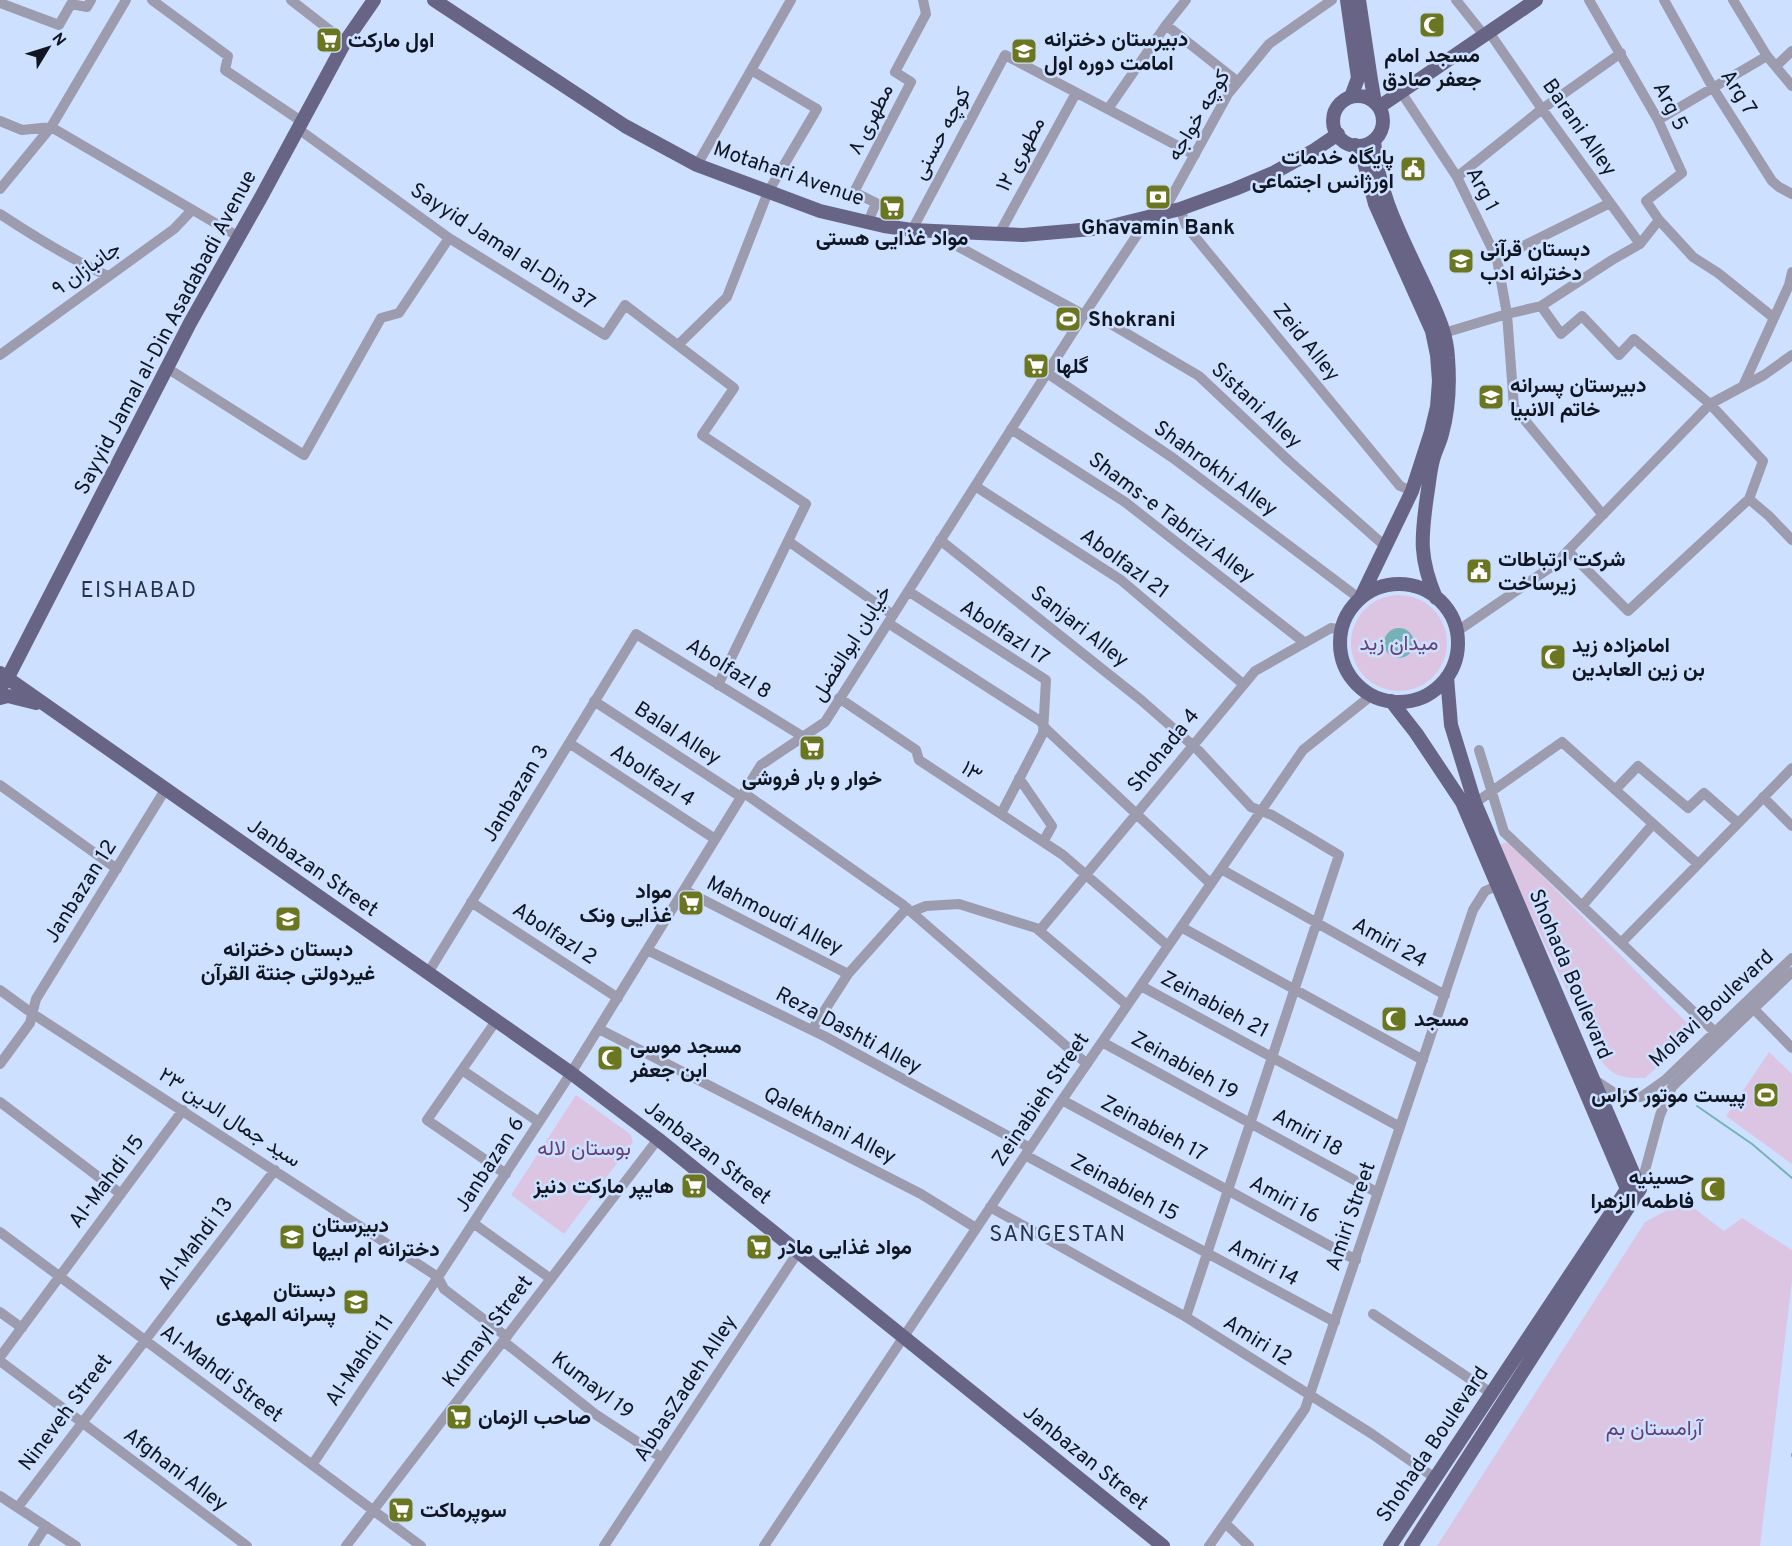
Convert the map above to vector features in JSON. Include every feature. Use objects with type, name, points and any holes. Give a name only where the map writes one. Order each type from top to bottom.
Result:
[{"type":"main road","name":"Sayyid Jamal al-Din Asadabadi Avenue","points":[[2,680],[190,323],[345,42],[374,0]]},
{"type":"main road","name":"Motahari Avenue","points":[[434,0],[625,126],[697,165],[820,211],[912,230],[1023,235],[1104,228],[1180,209],[1235,189],[1275,172],[1338,134]]},
{"type":"main road","points":[[1347,0],[1358,78],[1351,97]]},
{"type":"main road","points":[[1359,0],[1371,80],[1377,105],[1383,116],[1382,127],[1374,140],[1365,145],[1345,142],[1334,125],[1334,114],[1338,105],[1351,97],[1362,96],[1377,105]]},
{"type":"main road","points":[[1377,105],[1401,92],[1536,0]]},
{"type":"main road","points":[[1355,145],[1364,162],[1375,204],[1432,330],[1437,355],[1439,381],[1437,407],[1412,491],[1360,599],[1346,616],[1342,630],[1341,651],[1346,669],[1357,684],[1372,695],[1391,701],[1406,701],[1419,698],[1438,687],[1447,677],[1457,652],[1456,632],[1449,613],[1436,598],[1426,575],[1422,550],[1432,461],[1442,435],[1448,409],[1450,378],[1443,327],[1385,200],[1375,159],[1374,140]]},
{"type":"main road","points":[[1360,599],[1378,588],[1398,584],[1418,588],[1436,598]]},
{"type":"main road","name":"Shohada Boulevard","points":[[1390,1546],[1627,1189],[1475,803],[1451,725],[1447,677]]},
{"type":"main road","name":"Janbazan Street","points":[[2,680],[44,705],[571,1073],[658,1139],[1163,1546]]},
{"type":"main road","points":[[0,698],[8,696],[44,705]]},
{"type":"main road","name":"Shohada Boulevard","points":[[1391,701],[1462,802],[1497,886],[1593,1079],[1641,1189],[1411,1546]]},
{"type":"street","points":[[0,3],[59,25],[71,4],[87,7],[91,0]]},
{"type":"street","points":[[0,189],[51,127],[125,0]]},
{"type":"street","name":"Sayyid Jamal al-Din 37","points":[[152,0],[228,56],[225,70],[448,238],[605,335],[625,305],[678,345]]},
{"type":"street","points":[[291,0],[345,42]]},
{"type":"street","points":[[697,165],[791,0]]},
{"type":"street","name":"مطهری ۸","points":[[868,222],[876,203],[854,192],[911,82],[895,72],[926,14],[923,0]]},
{"type":"street","name":"کوچه خواجه","points":[[1156,215],[1195,155],[1228,94],[1269,44],[1332,0]]},
{"type":"street","name":"Barani Alley","points":[[1456,0],[1487,34],[1640,244]]},
{"type":"street","name":"Arg 5","points":[[1588,0],[1658,120],[1682,173],[1646,201],[1659,220]]},
{"type":"street","name":"Arg 7","points":[[1664,0],[1713,88],[1772,181],[1792,194]]},
{"type":"street","points":[[1733,0],[1767,56],[1792,86]]},
{"type":"street","points":[[1108,109],[1181,2]]},
{"type":"street","points":[[1166,25],[1238,82]]},
{"type":"street","points":[[1776,66],[1792,51]]},
{"type":"street","points":[[1456,177],[1542,109],[1621,53]]},
{"type":"street","name":"کوچه حسنی","points":[[912,230],[1005,56],[1076,93]]},
{"type":"street","points":[[1658,120],[1767,56]]},
{"type":"street","points":[[718,685],[806,504],[702,435],[734,388],[678,345],[727,297],[768,192],[817,109],[751,70]]},
{"type":"street","name":"Arg 1","points":[[1401,92],[1456,177],[1497,258],[1507,314],[1514,407],[1603,515]]},
{"type":"street","points":[[1076,93],[1195,155]]},
{"type":"street","name":"مطهری ۱۲","points":[[999,234],[1076,93]]},
{"type":"street","points":[[0,121],[22,130],[51,127],[239,237]]},
{"type":"street","points":[[1497,258],[1610,202]]},
{"type":"street","name":"Zeid Alley","points":[[1180,209],[1191,232],[1400,486],[1412,491]]},
{"type":"street","name":"جانبازان ۹","points":[[0,355],[174,229],[192,210]]},
{"type":"street","points":[[0,214],[49,246],[108,276]]},
{"type":"street","name":"خیابان ابوالفضل","points":[[571,1073],[761,765],[825,722],[1085,313],[1156,215]]},
{"type":"street","points":[[1444,333],[1541,306],[1640,244],[1659,220],[1693,257],[1718,273],[1774,318]]},
{"type":"street","name":"Sistani Alley","points":[[960,232],[959,247],[1199,376],[1289,461],[1386,547]]},
{"type":"street","points":[[167,368],[303,455],[381,318],[399,313],[448,238]]},
{"type":"street","points":[[1743,386],[1789,285],[1792,272]]},
{"type":"street","points":[[1541,306],[1561,334],[1581,316],[1618,355],[1634,339],[1710,404],[1763,461],[1749,499],[1628,611],[1568,551]]},
{"type":"street","points":[[1456,632],[1554,565],[1710,404],[1764,375],[1792,355]]},
{"type":"street","name":"Shahrokhi Alley","points":[[1047,373],[1173,458],[1360,599]]},
{"type":"street","name":"Shams-e Tabrizi Alley","points":[[1011,429],[1125,502],[1305,643]]},
{"type":"street","name":"Abolfazl 21","points":[[975,486],[1121,580],[1243,684]]},
{"type":"street","points":[[1749,499],[1792,540]]},
{"type":"street","name":"Sanjari Alley","points":[[940,540],[1142,700],[1198,750],[1251,807],[1272,814],[1339,855],[1316,923]]},
{"type":"street","points":[[788,541],[890,619],[1040,721],[1211,884]]},
{"type":"street","name":"Abolfazl 17","points":[[908,591],[1046,680],[1043,725]]},
{"type":"street","name":"Shohada 4","points":[[1040,930],[1255,671],[1331,628],[1342,630]]},
{"type":"street","name":"Abolfazl 8","points":[[636,634],[802,736]]},
{"type":"street","name":"Janbazan 3","points":[[428,973],[636,634]]},
{"type":"street","name":"Zeinabieh Street","points":[[764,1546],[1062,1100],[1303,750],[1372,695]]},
{"type":"street","name":"۱۳","points":[[839,698],[916,750],[919,760],[1063,855],[1168,946]]},
{"type":"street","name":"Balal Alley","points":[[594,701],[742,795],[909,910],[1087,1064]]},
{"type":"street","points":[[1001,814],[1043,733],[1043,725]]},
{"type":"street","points":[[1475,803],[1562,742],[1698,864]]},
{"type":"street","name":"Abolfazl 4","points":[[569,743],[715,839]]},
{"type":"street","points":[[1479,750],[1504,832],[1715,1032]]},
{"type":"street","points":[[1615,790],[1638,766],[1688,808],[1704,793],[1738,824]]},
{"type":"street","points":[[1621,943],[1792,768]]},
{"type":"street","points":[[1019,778],[1052,826],[1043,842]]},
{"type":"street","points":[[0,785],[117,868]]},
{"type":"street","name":"Janbazan 12","points":[[0,1064],[30,1023],[36,999],[165,790]]},
{"type":"street","points":[[1763,797],[1792,826]]},
{"type":"street","points":[[1582,906],[1653,824]]},
{"type":"street","points":[[1491,840],[1504,832]]},
{"type":"street","name":"Amiri 24","points":[[1221,869],[1445,995]]},
{"type":"street","name":"Amiri Street","points":[[1209,1546],[1305,1409],[1473,910],[1485,891],[1497,886]]},
{"type":"street","name":"Mahmoudi Alley","points":[[684,890],[848,974]]},
{"type":"street","name":"Abolfazl 2","points":[[471,902],[618,998]]},
{"type":"street","points":[[812,1030],[848,974],[909,910],[926,906],[959,904],[1040,930],[1127,1005]]},
{"type":"street","points":[[1186,1317],[1316,923]]},
{"type":"street","points":[[1181,927],[1423,1060]]},
{"type":"street","name":"Reza Dashti Alley","points":[[647,950],[812,1030],[1027,1152]]},
{"type":"street","name":"Molavi Boulevard","points":[[1593,1079],[1616,1094],[1641,1097],[1669,1084],[1750,1005],[1792,958]]},
{"type":"street","name":"Molavi Boulevard","points":[[1641,1189],[1669,1084],[1715,1032],[1792,972]]},
{"type":"street","name":"Zeinabieh 21","points":[[1140,986],[1400,1127]]},
{"type":"street","name":"سید جمال الدین ۲۳","points":[[0,990],[33,1014],[438,1276],[444,1289],[505,1339]]},
{"type":"street","points":[[1750,1005],[1792,1048]]},
{"type":"street","points":[[496,1021],[427,1120],[506,1174]]},
{"type":"street","name":"Qalekhani Alley","points":[[599,1029],[921,1194],[976,1228]]},
{"type":"street","name":"Zeinabieh 19","points":[[1102,1042],[1250,1123]]},
{"type":"street","points":[[462,1070],[539,1122]]},
{"type":"street","name":"Janbazan 6","points":[[438,1276],[571,1073]]},
{"type":"street","name":"Zeinabieh 17","points":[[1062,1100],[1228,1190]]},
{"type":"street","points":[[0,1102],[121,1194]]},
{"type":"street","name":"Al-Mahdi 15","points":[[0,1359],[183,1110]]},
{"type":"street","name":"Amiri 18","points":[[1250,1123],[1378,1193]]},
{"type":"street","name":"Kumayl Street","points":[[346,1546],[658,1139]]},
{"type":"street","name":"Zeinabieh 15","points":[[1027,1152],[1207,1253]]},
{"type":"street","name":"Al-Mahdi 13","points":[[145,1340],[275,1170]]},
{"type":"street","name":"Amiri 16","points":[[1228,1190],[1356,1260]]},
{"type":"street","name":"Amiri 12","points":[[990,1208],[1186,1317],[1372,1434],[1435,1478]]},
{"type":"street","points":[[473,1223],[551,1279]]},
{"type":"street","name":"Al-Mahdi Street","points":[[0,1232],[421,1546]]},
{"type":"street","name":"AbbasZadeh Alley","points":[[604,1546],[798,1252]]},
{"type":"street","name":"Amiri 14","points":[[1207,1253],[1335,1322]]},
{"type":"street","name":"Al-Mahdi 11","points":[[312,1465],[438,1276]]},
{"type":"street","points":[[0,1312],[22,1328]]},
{"type":"street","points":[[1373,1314],[1491,1394]]},
{"type":"street","name":"Kumayl 19","points":[[505,1339],[596,1414],[662,1458]]},
{"type":"street","name":"Nineveh Street","points":[[18,1507],[145,1340]]},
{"type":"street","name":"Afghani Alley","points":[[0,1359],[247,1546]]},
{"type":"street","points":[[0,1496],[76,1546]]},
{"type":"street","points":[[1226,1523],[1249,1546]]},
{"type":"street","points":[[33,1546],[46,1526]]},
{"type":"green space","name":"میدان زید","points":[[1399,595],[1417,599],[1433,609],[1443,625],[1447,643],[1443,661],[1433,677],[1417,687],[1399,691],[1381,687],[1365,677],[1355,661],[1351,643],[1355,625],[1365,609],[1381,599]]},
{"type":"green space","points":[[1509,842],[1696,1032],[1645,1078],[1618,1075],[1608,1068],[1598,1056],[1498,845]]},
{"type":"green space","name":"پیست موتور کراس","points":[[1769,1052],[1792,1074],[1792,1164],[1726,1116]]},
{"type":"green space","name":"بوستان لاله","points":[[576,1095],[630,1134],[633,1142],[564,1234],[511,1195]]},
{"type":"green space","name":"آرامستان بم","points":[[1686,1200],[1724,1231],[1742,1218],[1792,1250],[1792,1281],[1760,1546],[1437,1546],[1645,1222]]},
{"type":"shaded area","points":[[1399,628],[1410,632],[1414,643],[1410,654],[1399,658],[1388,654],[1384,643],[1388,632]]},
{"type":"waterway","points":[[1697,1106],[1752,1144],[1792,1178]]},
{"type":"place","name":"مسجد امام جعفر صادق","points":[[1432,25]]},
{"type":"place","name":"اول مارکت","points":[[329,40]]},
{"type":"place","name":"دبیرستان دخترانه امامت دوره اول","points":[[1024,51]]},
{"type":"place","name":"پایگاه خدمات اورژانس اجتماعی","points":[[1413,169]]},
{"type":"place","name":"Ghavamin Bank","points":[[1158,197]]},
{"type":"place","name":"مواد غذایی هستی","points":[[892,208]]},
{"type":"place","name":"دبستان قرآنی دخترانه ادب","points":[[1461,261]]},
{"type":"place","name":"Shokrani","points":[[1068,319]]},
{"type":"place","name":"گلها","points":[[1036,366]]},
{"type":"place","name":"دبیرستان پسرانه خاتم الانبیا","points":[[1491,397]]},
{"type":"place","name":"شرکت ارتباطات زیرساخت","points":[[1479,571]]},
{"type":"place","name":"امامزاده زید بن زین العابدین","points":[[1553,657]]},
{"type":"place","name":"خوار و بار فروشی","points":[[812,748]]},
{"type":"place","name":"مواد غذایی ونک","points":[[691,903]]},
{"type":"place","name":"دبستان دخترانه غیردولتی جنتة القرآن","points":[[288,919]]},
{"type":"place","name":"مسجد","points":[[1394,1019]]},
{"type":"place","name":"مسجد موسی ابن جعفر","points":[[610,1058]]},
{"type":"place","name":"پیست موتور کراس","points":[[1766,1095]]},
{"type":"place","name":"هایپر مارکت دنیز","points":[[694,1186]]},
{"type":"place","name":"حسینیه فاطمه الزهرا","points":[[1713,1189]]},
{"type":"place","name":"دبیرستان دخترانه ام ابیها","points":[[292,1237]]},
{"type":"place","name":"مواد غذایی مادر","points":[[759,1247]]},
{"type":"place","name":"دبستان پسرانه المهدی","points":[[356,1302]]},
{"type":"place","name":"صاحب الزمان","points":[[459,1417]]},
{"type":"place","name":"سوپرماکت","points":[[401,1510]]},
{"type":"district","name":"EISHABAD","points":[[139,589]]},
{"type":"district","name":"SANGESTAN","points":[[1058,1233]]}]
